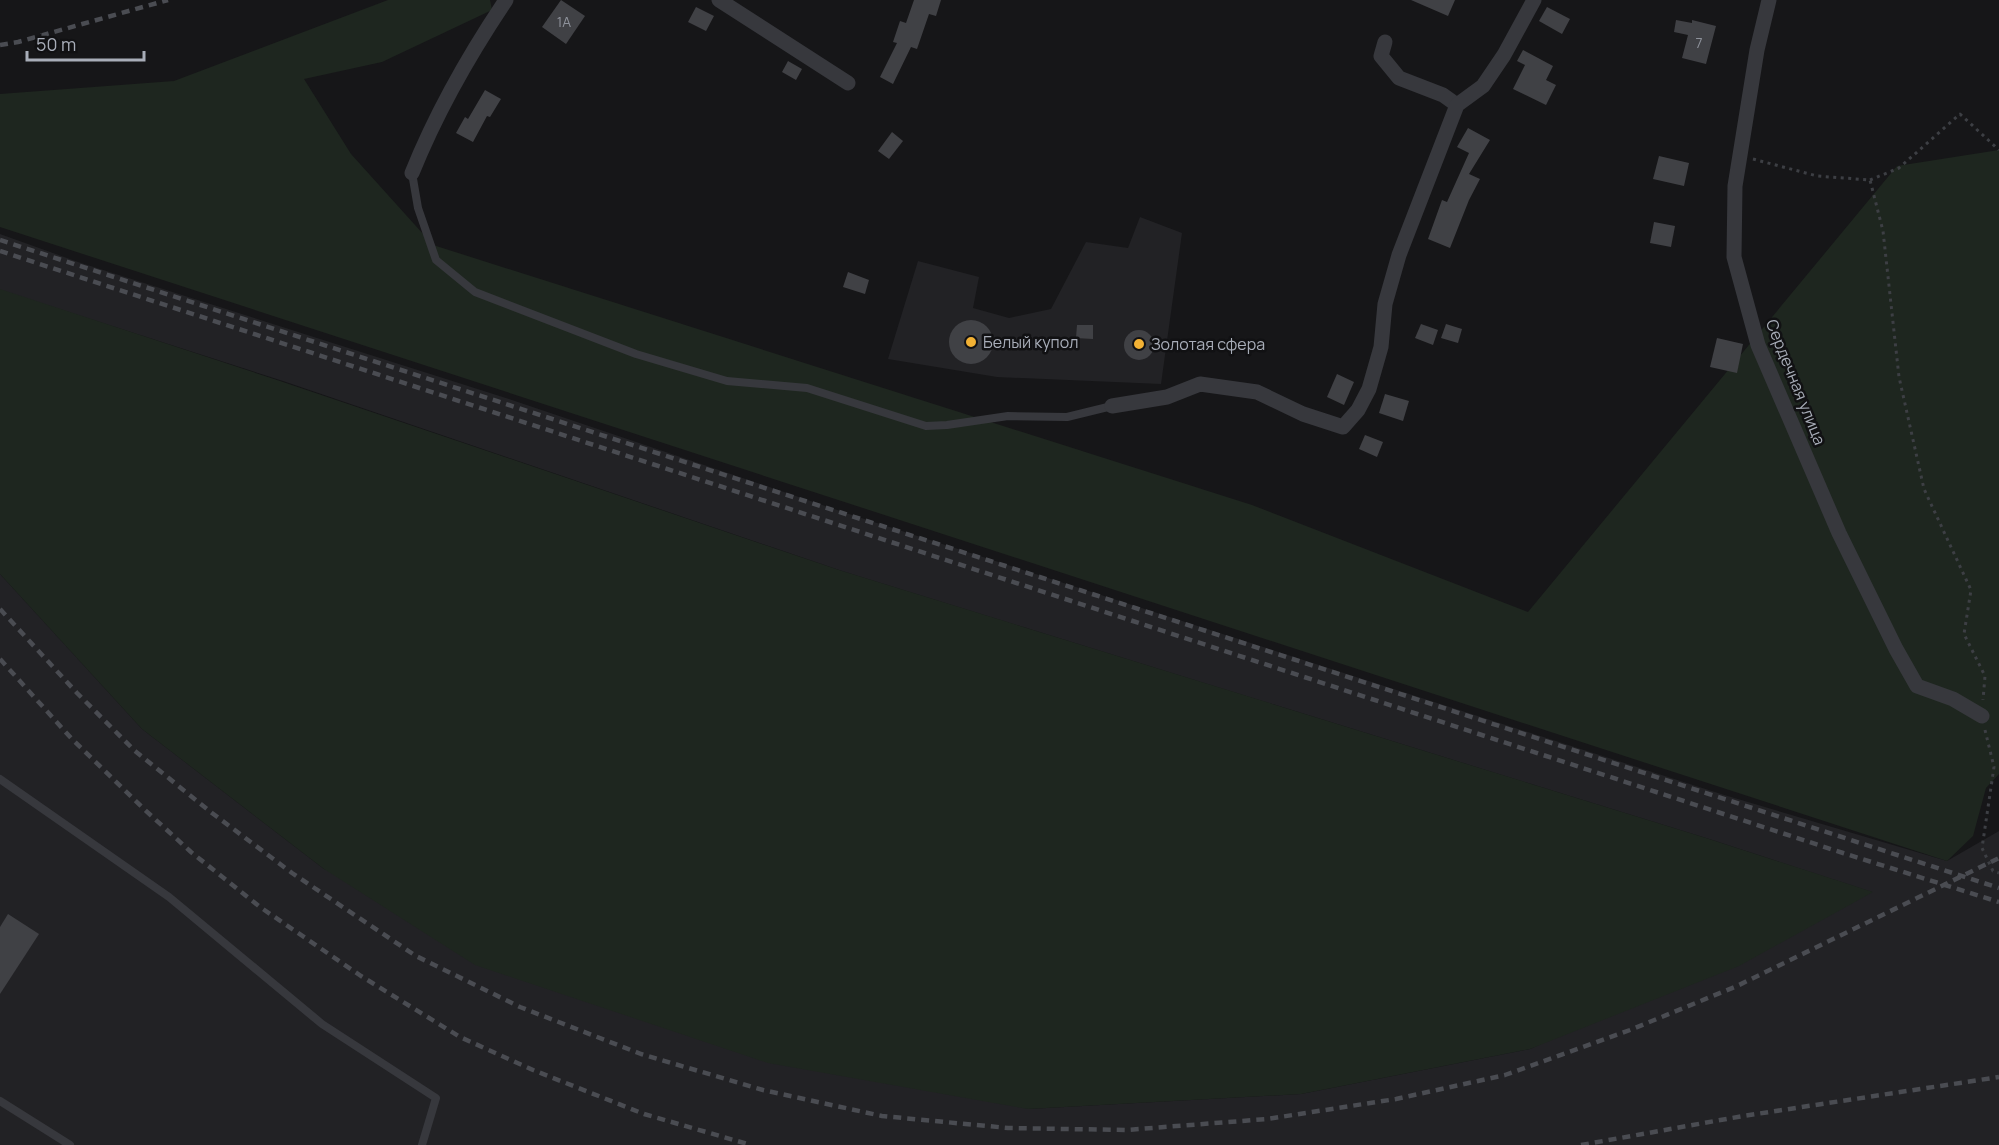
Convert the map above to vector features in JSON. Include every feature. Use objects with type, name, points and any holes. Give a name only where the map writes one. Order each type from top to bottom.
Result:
[{"type":"street","points":[[412,173],[430,127],[465,62],[506,0]]},
{"type":"street","points":[[718,0],[848,83]]},
{"type":"street","points":[[1112,406],[1167,397],[1200,384],[1257,392],[1303,414],[1343,427],[1358,410],[1369,388],[1381,347],[1385,304],[1399,255],[1457,105],[1484,86],[1534,0]]},
{"type":"street","name":"Сердечная улица","points":[[1769,0],[1757,50],[1735,186],[1734,257],[1763,356],[1839,533],[1896,649],[1917,686],[1953,699],[1982,716]]},
{"type":"street","points":[[1385,42],[1381,56],[1399,78],[1443,95],[1457,105]]},
{"type":"lane","points":[[412,173],[418,208],[436,260],[475,292],[636,354],[727,381],[807,388],[926,426],[1008,416],[1067,417],[1112,406]]},
{"type":"lane","points":[[0,779],[169,897],[322,1024],[436,1098],[422,1145]]},
{"type":"lane","points":[[0,1101],[70,1145]]},
{"type":"path","points":[[1741,155],[1816,176],[1870,180],[1899,168],[1960,114],[1999,150]]},
{"type":"path","points":[[1870,180],[1883,231],[1899,377],[1924,489],[1971,591],[1964,634],[1985,676],[1982,716],[1994,767],[1982,848],[1993,871],[1999,873]]},
{"type":"shaded area","points":[[388,0],[490,0],[492,10],[382,62],[304,79],[351,154],[433,245],[1252,505],[1528,612],[1897,166],[1999,150],[1999,774],[1986,788],[1973,836],[1947,861],[0,227],[0,94],[174,81]]},
{"type":"shaded area","points":[[1140,217],[1182,233],[1161,384],[997,377],[888,359],[918,261],[979,277],[973,308],[1009,318],[1051,309],[1086,242],[1128,248]]},
{"type":"shaded area","points":[[0,234],[78,262],[509,399],[852,515],[1721,794],[1947,861],[1999,831],[1999,1145],[0,1145],[0,574],[142,729],[324,869],[1028,1109],[1301,1094],[1530,1049],[1872,892],[1706,838],[842,571],[283,381],[0,290]]},
{"type":"shaded area","points":[[0,289],[839,570],[1706,838],[1873,892],[1739,966],[1530,1049],[1301,1094],[1028,1109],[768,1063],[475,965],[324,869],[142,729],[0,574]]},
{"type":"building","points":[[561,0],[585,16],[566,44],[542,27]]},
{"type":"building","points":[[914,0],[941,0],[936,16],[929,14],[917,49],[911,47],[893,84],[880,77],[897,43],[893,42],[900,21],[906,23]]},
{"type":"building","points":[[1411,0],[1455,0],[1448,16]]},
{"type":"building","points":[[696,7],[714,16],[706,31],[688,22]]},
{"type":"building","points":[[1547,7],[1570,19],[1562,34],[1539,21]]},
{"type":"building","points":[[1676,20],[1692,23],[1692,20],[1716,26],[1706,64],[1682,58],[1688,35],[1674,32]]},
{"type":"building","points":[[1523,50],[1553,66],[1546,80],[1556,85],[1546,105],[1513,89],[1525,65],[1517,61]]},
{"type":"building","points":[[788,61],[802,69],[796,80],[782,72]]},
{"type":"building","points":[[485,90],[501,99],[490,117],[487,116],[473,142],[456,133],[465,117],[468,119]]},
{"type":"building","points":[[1468,128],[1490,140],[1469,174],[1480,179],[1450,248],[1428,239],[1442,200],[1447,202],[1469,153],[1457,147]]},
{"type":"building","points":[[892,132],[903,141],[889,159],[878,151]]},
{"type":"building","points":[[1659,156],[1689,163],[1684,186],[1653,179]]},
{"type":"building","points":[[1654,222],[1675,226],[1671,247],[1650,243]]},
{"type":"building","points":[[848,272],[869,280],[865,294],[843,287]]},
{"type":"building","name":"Белый купол","points":[[971,320],[980,321],[987,326],[992,333],[992,351],[987,358],[980,363],[971,364],[962,363],[955,358],[950,351],[949,342],[950,333],[955,326],[962,321]]},
{"type":"building","points":[[1421,324],[1438,330],[1433,345],[1415,338]]},
{"type":"building","points":[[1446,324],[1462,329],[1458,343],[1441,338]]},
{"type":"building","points":[[1077,325],[1093,325],[1093,339],[1076,338]]},
{"type":"building","name":"Золотая сфера","points":[[1139,330],[1150,334],[1154,345],[1150,356],[1139,360],[1128,356],[1124,345],[1128,334]]},
{"type":"building","points":[[1717,338],[1743,344],[1737,373],[1710,367]]},
{"type":"building","points":[[1337,374],[1354,382],[1344,405],[1327,397]]},
{"type":"building","points":[[1385,394],[1409,401],[1403,421],[1379,413]]},
{"type":"building","points":[[1365,435],[1383,442],[1377,457],[1359,449]]},
{"type":"building","points":[[8,914],[39,934],[0,994],[0,927]]},
{"type":"railway","points":[[0,45],[168,0]]},
{"type":"railway","points":[[0,240],[1999,888]]},
{"type":"railway","points":[[0,251],[1999,902]]},
{"type":"railway","points":[[0,609],[77,693],[135,751],[292,873],[416,956],[520,1007],[641,1054],[763,1090],[882,1116],[1008,1128],[1126,1130],[1267,1119],[1396,1099],[1505,1075],[1630,1030],[1737,986],[1999,858]]},
{"type":"railway","points":[[0,659],[71,738],[191,852],[260,907],[361,976],[460,1037],[533,1070],[644,1114],[751,1145]]},
{"type":"railway","points":[[1581,1145],[1743,1116],[1999,1077]]},
{"type":"place","name":"Белый купол","points":[[971,342]]},
{"type":"place","name":"Золотая сфера","points":[[1139,344]]}]
